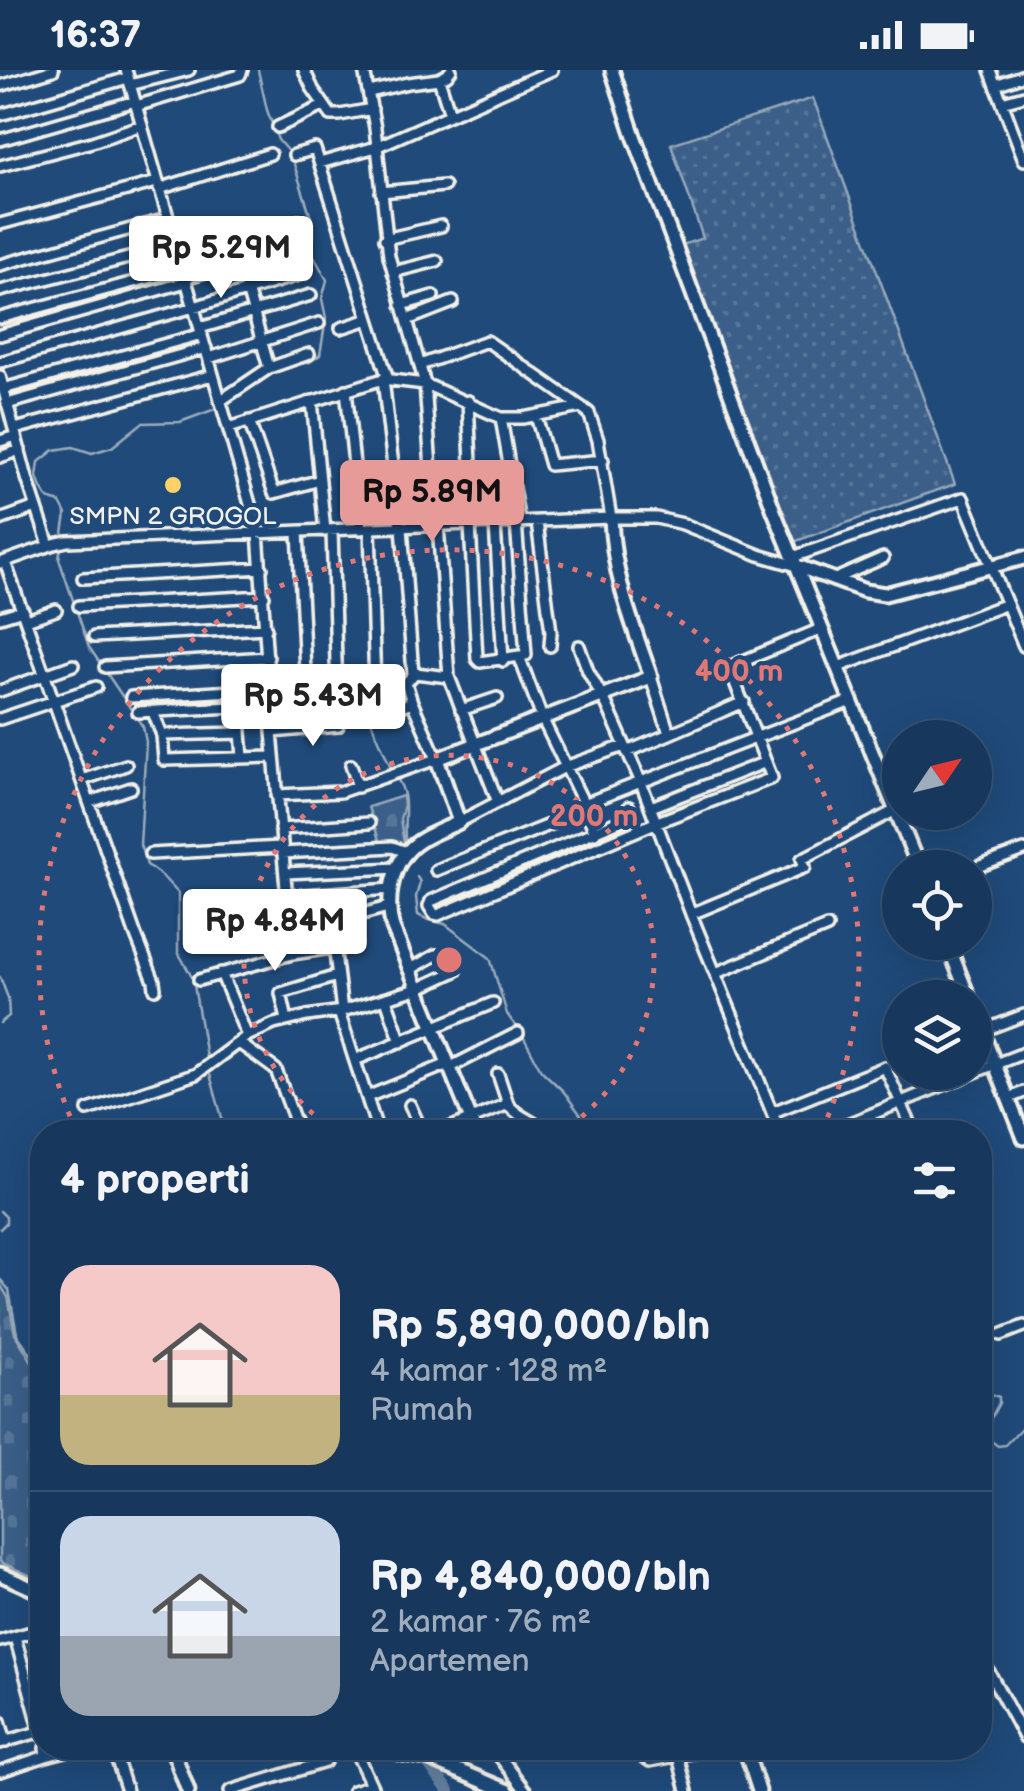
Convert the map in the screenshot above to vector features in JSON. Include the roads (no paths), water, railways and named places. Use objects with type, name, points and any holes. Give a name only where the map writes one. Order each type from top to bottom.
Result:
[{"type":"main road","points":[[430,1760],[507,1791]]},
{"type":"street","points":[[0,86],[52,70]]},
{"type":"street","points":[[0,114],[128,78],[189,70]]},
{"type":"street","points":[[0,140],[240,76],[242,70]]},
{"type":"street","points":[[304,70],[331,115],[372,109]]},
{"type":"street","points":[[364,70],[392,272],[424,384],[449,677],[498,802]]},
{"type":"street","points":[[369,92],[439,79],[451,70]]},
{"type":"street","points":[[320,163],[376,147],[552,70]]},
{"type":"street","points":[[612,70],[795,562],[882,776]]},
{"type":"street","points":[[990,70],[1024,160]]},
{"type":"street","points":[[996,85],[1024,75]]},
{"type":"street","points":[[128,78],[258,532],[292,954]]},
{"type":"street","points":[[439,79],[450,114]]},
{"type":"street","points":[[1002,102],[1024,96]]},
{"type":"street","points":[[278,128],[324,106]]},
{"type":"street","points":[[0,166],[142,126]]},
{"type":"street","points":[[294,155],[314,148],[385,379],[413,674],[406,683],[459,822]]},
{"type":"street","points":[[0,224],[270,154]]},
{"type":"street","points":[[382,192],[444,186]]},
{"type":"street","points":[[0,265],[167,219]]},
{"type":"street","points":[[0,291],[299,221]]},
{"type":"street","points":[[386,239],[441,226]]},
{"type":"street","points":[[0,318],[184,276],[305,242]]},
{"type":"street","points":[[239,261],[269,368]]},
{"type":"street","points":[[392,272],[437,261]]},
{"type":"street","points":[[0,362],[305,273]]},
{"type":"street","points":[[0,335],[184,276]]},
{"type":"street","points":[[55,544],[36,507],[1,383],[201,331],[311,294]]},
{"type":"street","points":[[402,305],[433,296]]},
{"type":"street","points":[[406,320],[452,302]]},
{"type":"street","points":[[341,328],[369,319]]},
{"type":"street","points":[[6,409],[319,323]]},
{"type":"street","points":[[420,365],[487,341],[590,413],[602,460],[618,576],[669,733]]},
{"type":"street","points":[[220,402],[269,368],[309,354]]},
{"type":"street","points":[[0,441],[212,374]]},
{"type":"street","points":[[227,424],[250,421],[385,379],[424,384],[502,418],[581,407]]},
{"type":"street","points":[[346,390],[365,529],[374,686],[388,709],[412,702]]},
{"type":"street","points":[[272,732],[338,725],[328,531],[312,401]]},
{"type":"street","points":[[468,401],[474,603],[477,660],[481,662],[526,656],[518,522],[502,418]]},
{"type":"street","points":[[536,416],[550,465],[602,460]]},
{"type":"street","points":[[250,421],[274,493],[320,480]]},
{"type":"street","points":[[0,456],[20,450]]},
{"type":"street","points":[[795,562],[963,498],[1021,629],[1024,646]]},
{"type":"street","points":[[0,520],[36,507]]},
{"type":"street","points":[[155,989],[2,562],[55,544],[611,518],[656,518],[683,524],[740,548],[795,562],[865,591],[886,594],[1024,558]]},
{"type":"street","points":[[537,522],[550,646]]},
{"type":"street","points":[[496,524],[503,660]]},
{"type":"street","points":[[298,532],[308,730]]},
{"type":"street","points":[[833,580],[883,558]]},
{"type":"street","points":[[83,578],[262,568]]},
{"type":"street","points":[[80,606],[264,596]]},
{"type":"street","points":[[474,603],[500,600]]},
{"type":"street","points":[[838,667],[1007,604]]},
{"type":"street","points":[[0,617],[56,610]]},
{"type":"street","points":[[94,637],[266,628]]},
{"type":"street","points":[[629,807],[628,817],[431,901],[428,906],[436,916],[772,778],[730,666],[821,629]]},
{"type":"street","points":[[580,646],[588,672],[640,780],[776,1120]]},
{"type":"street","points":[[520,656],[542,718],[600,846]]},
{"type":"street","points":[[104,667],[268,657]]},
{"type":"street","points":[[0,691],[74,665]]},
{"type":"street","points":[[413,674],[449,677]]},
{"type":"street","points":[[278,795],[334,793],[358,787],[651,677]]},
{"type":"street","points":[[0,720],[96,687]]},
{"type":"street","points":[[131,697],[269,690],[306,692]]},
{"type":"street","points":[[460,710],[496,698]]},
{"type":"street","points":[[436,870],[640,780],[851,701]]},
{"type":"street","points":[[470,1118],[409,970],[388,907],[398,868],[407,852],[565,767],[626,749],[744,702]]},
{"type":"street","points":[[138,712],[270,704]]},
{"type":"street","points":[[240,706],[243,757]]},
{"type":"street","points":[[154,712],[162,734],[164,760],[274,757]]},
{"type":"street","points":[[162,734],[241,733]]},
{"type":"street","points":[[651,807],[766,762]]},
{"type":"street","points":[[82,780],[126,765]]},
{"type":"street","points":[[351,765],[358,787]]},
{"type":"street","points":[[90,802],[131,788]]},
{"type":"street","points":[[691,914],[801,870],[805,867],[802,859],[882,817]]},
{"type":"street","points":[[280,830],[369,823]]},
{"type":"street","points":[[150,854],[392,847],[407,852]]},
{"type":"street","points":[[992,862],[1024,850]]},
{"type":"street","points":[[284,873],[398,868]]},
{"type":"street","points":[[286,896],[392,890]]},
{"type":"street","points":[[198,980],[292,954],[355,942],[355,916],[388,907]]},
{"type":"street","points":[[330,912],[340,1012],[374,1120]]},
{"type":"street","points":[[716,973],[828,927]]},
{"type":"street","points":[[409,970],[436,954]]},
{"type":"street","points":[[88,1110],[188,1077],[243,1040],[287,1020],[340,1012],[417,990],[456,971]]},
{"type":"street","points":[[221,973],[243,1040],[276,1070],[295,1120]]},
{"type":"street","points":[[287,1020],[281,993],[338,976]]},
{"type":"street","points":[[386,998],[401,1042]]},
{"type":"street","points":[[354,1060],[492,1003]]},
{"type":"street","points":[[992,1027],[1024,1015]]},
{"type":"street","points":[[367,1097],[448,1066],[518,1033]]},
{"type":"street","points":[[994,1064],[1024,1053]]},
{"type":"street","points":[[992,1058],[1024,1138]]},
{"type":"street","points":[[773,1112],[885,1066],[909,1120]]},
{"type":"street","points":[[498,1074],[508,1104],[530,1120]]},
{"type":"street","points":[[858,1120],[931,1090]]},
{"type":"street","points":[[1008,1098],[1024,1092]]},
{"type":"street","points":[[466,1120],[508,1104]]},
{"type":"street","points":[[410,1105],[417,1120]]},
{"type":"street","points":[[1001,1336],[1024,1326]]},
{"type":"street","points":[[0,1574],[30,1588]]},
{"type":"street","points":[[0,1641],[30,1633]]},
{"type":"street","points":[[15,1637],[30,1690]]},
{"type":"street","points":[[992,1675],[1021,1724],[1024,1737]]},
{"type":"street","points":[[0,1721],[3,1742],[30,1736]]},
{"type":"street","points":[[2,1770],[30,1759]]},
{"type":"street","points":[[117,1760],[127,1791]]},
{"type":"street","points":[[176,1760],[188,1791]]},
{"type":"street","points":[[353,1791],[373,1788],[360,1760]]},
{"type":"street","points":[[502,1760],[526,1791]]},
{"type":"street","points":[[679,1760],[687,1791]]},
{"type":"street","points":[[748,1760],[760,1791]]},
{"type":"street","points":[[230,1791],[325,1762]]},
{"type":"waterway","points":[[258,70],[267,110],[278,140],[291,155],[312,220],[311,251],[327,280],[322,299],[326,318],[320,355],[310,362],[287,367]]},
{"type":"waterway","points":[[207,1063],[193,979],[178,952],[178,893],[147,865],[140,845],[146,742],[143,727],[89,647],[59,559],[66,514],[60,503],[48,499],[37,477],[39,462],[54,450],[73,447],[92,453],[112,447],[142,423],[180,422],[218,408],[245,389]]},
{"type":"waterway","points":[[367,712],[392,770]]},
{"type":"waterway","points":[[396,777],[405,801],[406,845]]},
{"type":"waterway","points":[[417,877],[418,915],[445,924],[490,958],[507,1014],[541,1070],[584,1120]]},
{"type":"waterway","points":[[0,977],[8,998],[9,1016],[0,1023]]},
{"type":"waterway","points":[[209,1071],[223,1120]]},
{"type":"waterway","points":[[0,1211],[6,1217],[0,1229]]},
{"type":"waterway","points":[[0,1279],[9,1290],[17,1334],[30,1353]]},
{"type":"waterway","points":[[992,1394],[999,1397],[992,1416]]},
{"type":"waterway","points":[[992,1442],[1005,1445],[1024,1425]]},
{"type":"waterway","points":[[6,1567],[30,1578]]},
{"type":"waterway","points":[[425,1760],[449,1791]]},
{"type":"place","name":"SMPN 2 GROGOL","points":[[173,485]]}]
